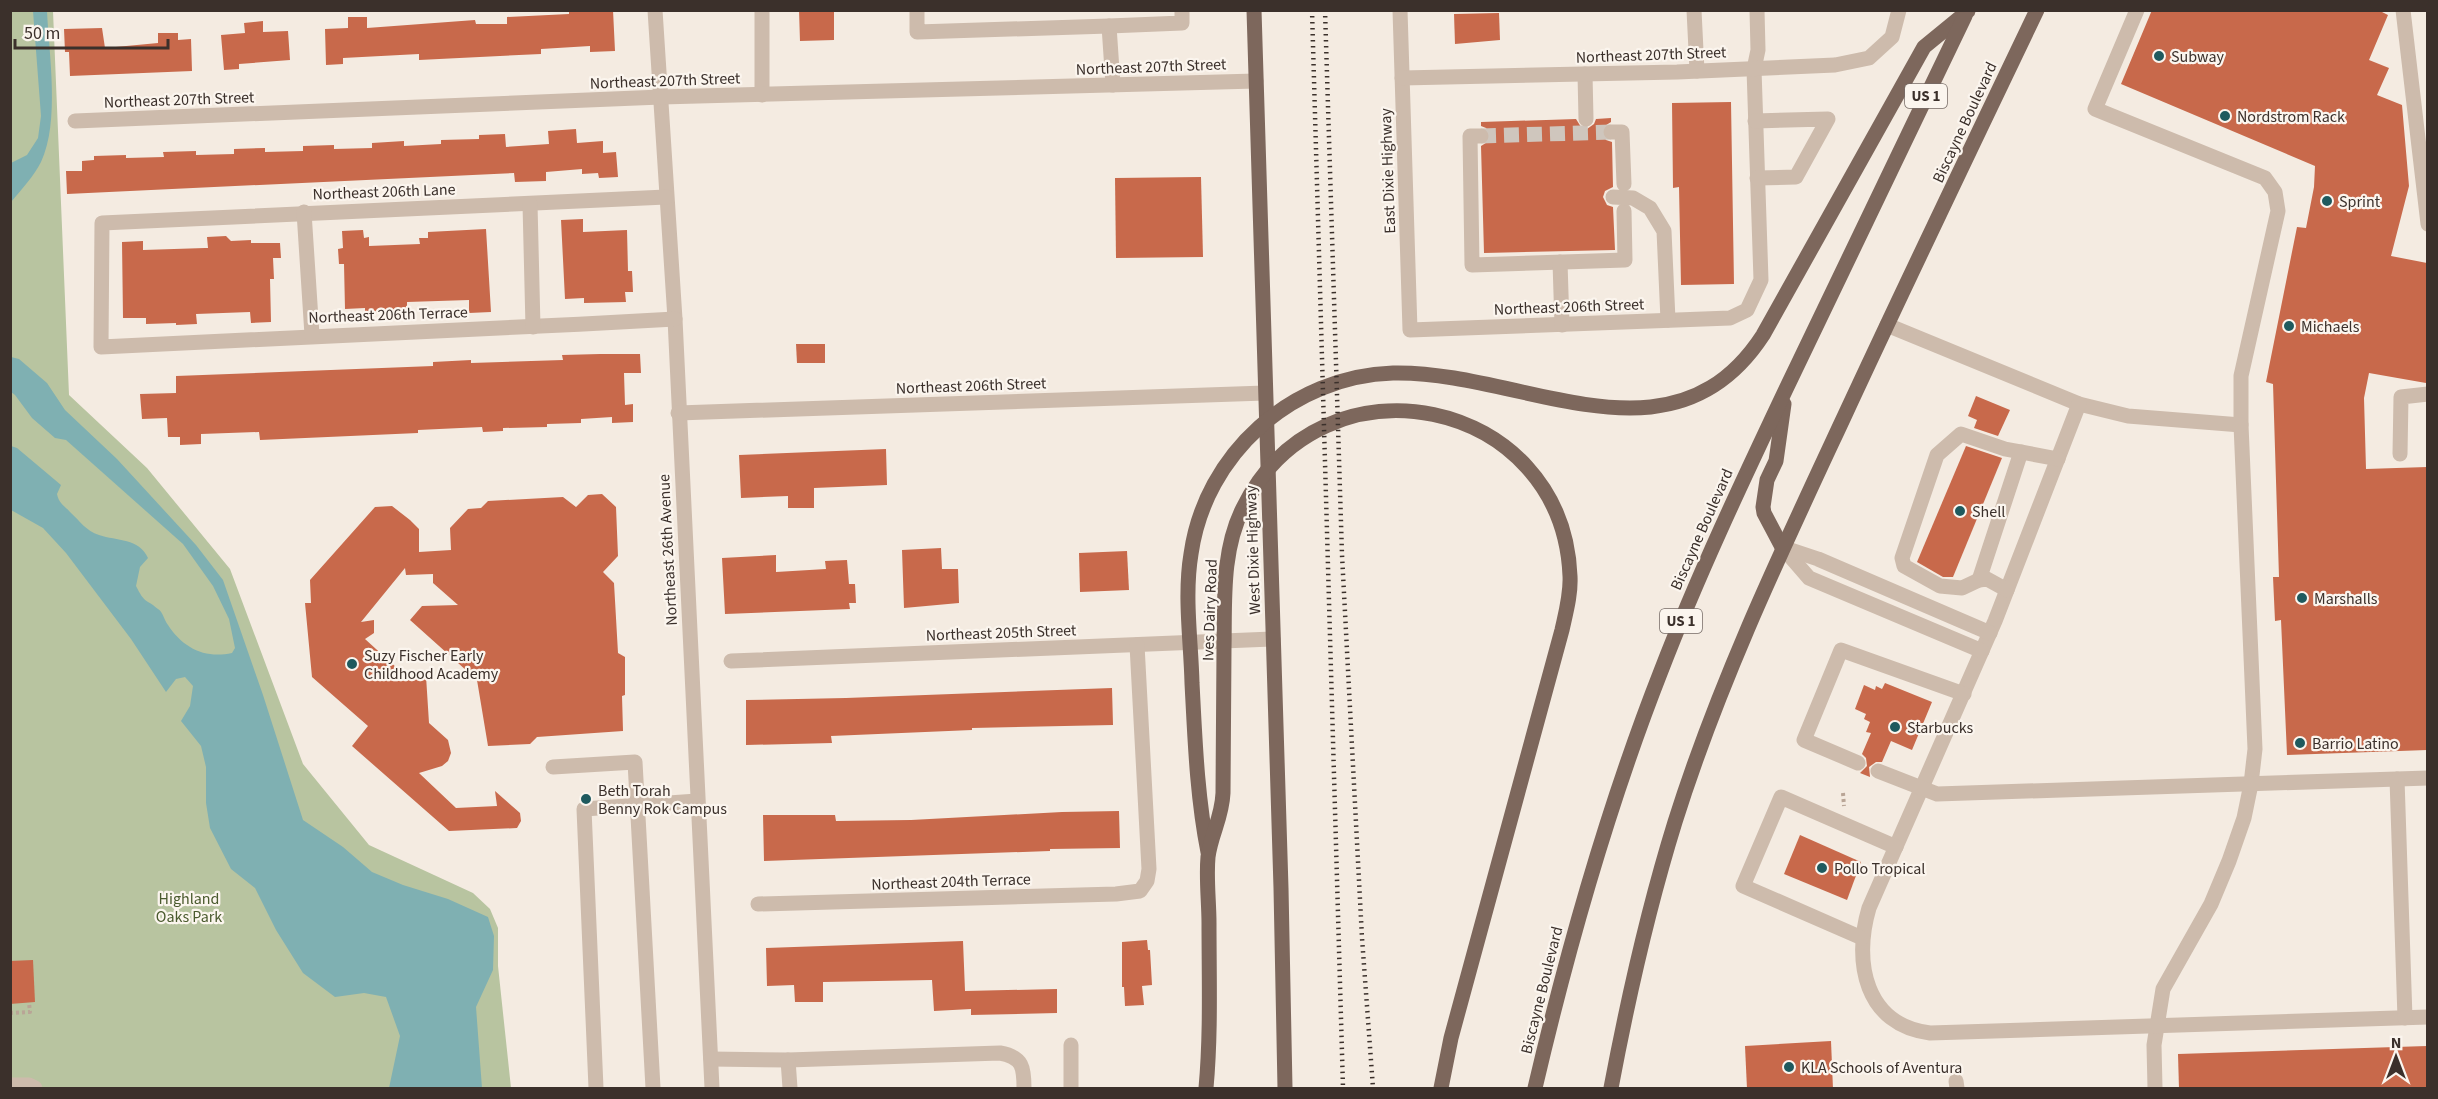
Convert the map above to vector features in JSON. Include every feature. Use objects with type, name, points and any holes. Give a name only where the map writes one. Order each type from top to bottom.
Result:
[{"type":"main road","name":"West Dixie Highway","points":[[1254,10],[1281,888],[1284,1089]]},
{"type":"main road","name":"Biscayne Boulevard","points":[[1611,1089],[1636,964],[1676,820],[1726,681],[1782,547],[2037,10]]},
{"type":"main road","name":"Biscayne Boulevard","points":[[1535,1089],[1566,960],[1600,844],[1635,740],[1702,570],[1968,11]]},
{"type":"main road","points":[[1208,856],[1200,812],[1193,702],[1190,555],[1194,534],[1214,483],[1247,438],[1277,411],[1298,398],[1340,381],[1365,376],[1394,373],[1425,375],[1618,408],[1647,409],[1677,403],[1709,389],[1723,380],[1746,359],[1763,335],[1924,47],[1968,11]]},
{"type":"main road","points":[[1782,547],[1763,507],[1767,480],[1776,461],[1786,390]]},
{"type":"main road","name":"Ives Dairy Road","points":[[1206,1089],[1209,1017],[1208,856],[1223,809],[1225,593],[1236,524],[1250,496],[1280,456],[1306,436],[1335,421],[1384,410],[1416,411],[1447,417],[1478,429],[1501,445],[1542,488],[1556,516],[1568,555],[1570,590],[1568,607],[1451,1038],[1441,1089]]},
{"type":"street","name":"Northeast 26th Avenue","points":[[655,10],[675,319],[712,1089]]},
{"type":"street","points":[[762,10],[762,95]]},
{"type":"street","points":[[917,10],[917,32],[1182,23],[1182,10]]},
{"type":"street","name":"East Dixie Highway","points":[[1400,10],[1410,330]]},
{"type":"street","points":[[1694,10],[1697,71]]},
{"type":"street","points":[[1755,121],[1828,119],[1796,177],[1757,178],[1755,121],[1754,69],[1758,50],[1757,10]]},
{"type":"street","name":"Northeast 207th Street","points":[[1402,78],[1697,71],[1835,65],[1869,58],[1892,37],[1899,10]]},
{"type":"street","points":[[2137,10],[2095,109],[2265,178],[2275,192],[2278,211],[2241,376],[2241,425],[2255,749],[2251,784],[2244,818],[2211,904],[2163,989],[2154,1045],[2155,1089]]},
{"type":"street","points":[[2403,10],[2427,224]]},
{"type":"street","points":[[1109,26],[1113,85]]},
{"type":"street","points":[[1585,74],[1586,119]]},
{"type":"street","name":"Northeast 207th Street","points":[[75,121],[661,97],[1256,81]]},
{"type":"street","points":[[1611,132],[1622,132],[1624,184]]},
{"type":"street","points":[[1481,136],[1470,136],[1472,265],[1625,260],[1624,211]]},
{"type":"street","name":"Northeast 206th Street","points":[[1410,330],[1730,318],[1747,310],[1761,280],[1757,178]]},
{"type":"street","name":"Northeast 206th Lane","points":[[101,346],[102,223],[666,197]]},
{"type":"street","points":[[1613,197],[1633,198],[1650,208],[1664,231],[1668,321]]},
{"type":"street","points":[[530,204],[533,327]]},
{"type":"street","points":[[304,212],[312,335]]},
{"type":"street","points":[[1560,262],[1562,325]]},
{"type":"street","name":"Northeast 206th Terrace","points":[[101,346],[675,319]]},
{"type":"street","points":[[1887,325],[2079,404],[2128,416],[2241,425]]},
{"type":"street","name":"Northeast 206th Street","points":[[678,413],[1265,393]]},
{"type":"street","points":[[2400,454],[2401,397],[2427,394]]},
{"type":"street","points":[[2079,404],[1990,633],[1869,908],[1862,938],[1865,977],[1874,999],[1884,1012],[1899,1025],[1914,1031],[1930,1033],[2427,1017]]},
{"type":"street","points":[[2007,590],[1986,579],[1978,580],[1962,588],[1940,586],[1904,566],[1902,558],[1937,455],[1961,434],[2005,449],[2058,459]]},
{"type":"street","points":[[1978,580],[2021,452]]},
{"type":"street","points":[[1782,547],[1818,559],[1990,633]]},
{"type":"street","points":[[1782,547],[1809,578],[1982,651]]},
{"type":"street","name":"Northeast 205th Street","points":[[731,661],[1273,639]]},
{"type":"street","name":"Northeast 204th Terrace","points":[[758,904],[1116,894],[1140,891],[1144,888],[1149,876],[1149,869],[1137,645]]},
{"type":"street","points":[[1858,763],[1804,740],[1841,650],[1964,694]]},
{"type":"street","points":[[553,767],[635,762],[653,1089]]},
{"type":"street","points":[[1878,771],[1937,794],[2427,778]]},
{"type":"street","points":[[2397,779],[2405,1018]]},
{"type":"street","points":[[1862,938],[1743,886],[1781,796],[1896,847]]},
{"type":"street","points":[[596,1089],[584,809],[697,801]]},
{"type":"street","points":[[1071,1045],[1071,1089]]},
{"type":"street","points":[[711,1059],[788,1060],[1000,1053],[1012,1055],[1019,1061],[1024,1074],[1024,1089]]},
{"type":"street","points":[[788,1060],[790,1089]]},
{"type":"street","points":[[10,1085],[29,1085],[35,1089]]},
{"type":"path","points":[[1843,794],[1845,809]]},
{"type":"path","points":[[10,1013],[30,1012],[29,1003]]},
{"type":"green space","name":"Highland Oaks Park","points":[[10,11],[53,11],[69,395],[147,468],[230,569],[303,764],[369,845],[473,893],[490,909],[498,928],[498,966],[511,1088],[11,1088]]},
{"type":"water","points":[[33,11],[47,11],[52,88],[50,128],[41,162],[11,202],[11,163],[27,155],[38,138],[41,116]]},
{"type":"water","points":[[11,357],[19,359],[47,383],[65,410],[117,459],[196,545],[223,580],[303,820],[343,847],[372,872],[403,885],[448,899],[488,917],[494,936],[493,970],[476,1007],[482,1088],[389,1088],[400,1036],[386,997],[364,993],[335,997],[303,973],[276,930],[255,888],[231,869],[210,828],[206,803],[206,767],[201,746],[181,721],[190,706],[193,686],[185,677],[176,679],[166,692],[131,639],[66,553],[43,528],[11,510],[11,446],[17,448],[61,485],[57,494],[59,500],[87,528],[99,535],[127,541],[144,552],[148,558],[140,567],[136,586],[143,598],[160,610],[174,633],[188,646],[204,653],[232,653],[235,648],[229,619],[213,586],[183,544],[66,440],[55,438],[32,418],[11,392]]},
{"type":"building","points":[[569,10],[613,10],[615,51],[590,52],[590,46],[541,49],[541,54],[419,60],[419,54],[343,58],[343,64],[326,65],[325,29],[348,28],[348,17],[367,17],[367,28],[475,20],[476,24],[507,24],[507,17],[569,14]]},
{"type":"building","points":[[799,10],[834,10],[834,40],[800,41]]},
{"type":"building","points":[[2152,10],[2378,10],[2388,15],[2369,60],[2389,68],[2377,95],[2402,105],[2409,186],[2391,256],[2427,263],[2427,375],[2426,383],[2369,373],[2364,398],[2366,469],[2427,467],[2427,750],[2287,755],[2281,620],[2275,621],[2273,577],[2279,577],[2273,384],[2266,382],[2297,227],[2306,228],[2314,187],[2315,166],[2121,84]]},
{"type":"building","points":[[1499,13],[1500,40],[1455,44],[1454,14]]},
{"type":"building","points":[[263,21],[263,32],[288,31],[290,60],[239,64],[239,69],[224,70],[221,35],[245,33],[244,23]]},
{"type":"building","points":[[102,28],[105,48],[158,43],[158,33],[178,33],[178,40],[191,39],[192,71],[70,76],[69,52],[65,52],[64,29]]},
{"type":"building","points":[[1731,102],[1734,284],[1681,285],[1679,187],[1673,188],[1672,103]]},
{"type":"building","points":[[1611,118],[1611,122],[1603,127],[1601,133],[1606,140],[1612,142],[1613,187],[1605,191],[1603,197],[1607,205],[1613,207],[1615,250],[1484,253],[1481,146],[1489,141],[1491,135],[1486,128],[1481,126],[1481,122],[1576,119],[1581,127],[1587,129],[1594,124],[1596,119]]},
{"type":"building","points":[[576,129],[577,143],[603,141],[603,153],[616,152],[618,177],[599,178],[598,173],[582,174],[582,169],[546,172],[546,181],[515,182],[514,173],[67,194],[66,171],[82,171],[82,161],[94,160],[94,156],[164,157],[163,152],[196,151],[196,155],[234,154],[234,149],[265,148],[265,152],[303,151],[303,146],[334,145],[334,149],[372,148],[372,143],[404,141],[404,146],[441,144],[441,140],[479,139],[479,135],[505,134],[506,147],[549,144],[548,131]]},
{"type":"building","points":[[1201,177],[1203,257],[1116,258],[1115,178]]},
{"type":"building","points":[[583,219],[583,232],[627,230],[628,271],[632,271],[633,292],[625,292],[626,302],[584,303],[584,298],[565,299],[561,220]]},
{"type":"building","points":[[486,229],[491,312],[469,313],[469,300],[407,302],[407,312],[365,313],[365,308],[345,309],[344,264],[339,264],[338,249],[343,248],[342,231],[363,230],[364,238],[369,237],[369,246],[420,244],[419,238],[428,238],[428,232]]},
{"type":"building","points":[[226,236],[231,241],[251,240],[251,243],[280,243],[281,258],[273,258],[274,279],[270,279],[271,322],[251,323],[250,312],[196,314],[197,324],[176,325],[176,323],[146,324],[146,318],[123,318],[122,242],[143,241],[143,250],[208,248],[207,237]]},
{"type":"building","points":[[796,344],[825,344],[825,363],[797,363]]},
{"type":"building","points":[[640,354],[641,373],[624,373],[625,405],[633,404],[633,422],[612,423],[612,417],[581,419],[581,423],[547,424],[547,427],[503,428],[503,431],[483,432],[482,427],[418,430],[418,433],[260,440],[259,432],[201,434],[201,444],[180,445],[180,437],[168,437],[167,418],[142,419],[140,394],[176,393],[176,376],[433,366],[433,362],[471,360],[471,363],[563,360],[562,355]]},
{"type":"building","points":[[1976,396],[2010,410],[1998,436],[1974,428],[1977,420],[1968,416]]},
{"type":"building","name":"Shell","points":[[1966,446],[2002,458],[1953,577],[1943,577],[1917,562]]},
{"type":"building","points":[[886,449],[887,485],[814,488],[814,508],[788,508],[788,496],[741,498],[739,455]]},
{"type":"building","name":"Suzy Fischer Early Childhood Academy","points":[[602,494],[616,507],[618,556],[603,572],[614,583],[618,653],[625,657],[625,695],[622,696],[623,731],[537,737],[530,744],[488,746],[477,680],[410,620],[422,606],[458,605],[433,583],[433,574],[406,575],[405,568],[361,622],[374,620],[374,633],[365,639],[409,679],[409,677],[426,676],[429,723],[448,740],[451,753],[448,761],[442,766],[419,773],[456,808],[497,806],[495,791],[520,813],[521,821],[517,828],[449,831],[352,746],[368,726],[312,677],[305,603],[311,603],[310,580],[375,507],[392,506],[419,529],[419,552],[451,550],[450,528],[468,509],[481,508],[488,501],[563,497],[576,507],[588,495]]},
{"type":"building","points":[[941,548],[942,569],[958,569],[959,603],[904,608],[902,550]]},
{"type":"building","points":[[1127,551],[1129,590],[1080,592],[1079,553]]},
{"type":"building","points":[[776,555],[776,572],[826,569],[825,561],[847,560],[849,584],[855,584],[856,603],[849,603],[850,609],[725,614],[722,558]]},
{"type":"building","name":"Starbucks","points":[[1885,683],[1932,702],[1912,750],[1891,741],[1882,762],[1876,762],[1869,767],[1870,777],[1860,773],[1867,766],[1866,758],[1862,754],[1871,733],[1866,732],[1870,722],[1864,719],[1866,714],[1855,709],[1864,685],[1875,690],[1876,686],[1882,689]]},
{"type":"building","points":[[1112,688],[1113,725],[972,728],[972,730],[831,736],[832,743],[746,745],[746,700]]},
{"type":"building","points":[[1119,811],[1120,848],[764,861],[763,815],[835,815],[836,821]]},
{"type":"building","name":"Pollo Tropical","points":[[1800,835],[1861,862],[1847,900],[1784,874]]},
{"type":"building","points":[[1147,940],[1148,950],[1150,950],[1152,985],[1142,986],[1144,1005],[1125,1006],[1124,987],[1122,987],[1122,942]]},
{"type":"building","points":[[963,941],[965,991],[1057,989],[1057,1013],[971,1015],[971,1009],[934,1011],[932,980],[823,982],[823,1002],[795,1002],[794,985],[767,986],[766,948]]},
{"type":"building","points":[[33,960],[35,1002],[10,1004],[10,961]]},
{"type":"building","name":"KLA Schools of Aventura","points":[[1831,1041],[1833,1089],[1747,1089],[1745,1046]]},
{"type":"building","points":[[2427,1046],[2427,1089],[2179,1089],[2178,1054]]},
{"type":"tunnel","points":[[1481,136],[1611,132]]},
{"type":"railway","points":[[1312,10],[1343,1088]]},
{"type":"railway","points":[[1325,10],[1342,555],[1362,938],[1373,1088]]},
{"type":"place","name":"Subway","points":[[2159,56]]},
{"type":"place","name":"Nordstrom Rack","points":[[2225,116]]},
{"type":"place","name":"Sprint","points":[[2327,201]]},
{"type":"place","name":"Michaels","points":[[2289,326]]},
{"type":"place","name":"Shell","points":[[1960,511]]},
{"type":"place","name":"Marshalls","points":[[2302,598]]},
{"type":"place","name":"Suzy Fischer Early Childhood Academy","points":[[352,664]]},
{"type":"place","name":"Starbucks","points":[[1895,727]]},
{"type":"place","name":"Barrio Latino","points":[[2300,743]]},
{"type":"place","name":"Beth Torah Benny Rok Campus","points":[[586,799]]},
{"type":"place","name":"Pollo Tropical","points":[[1822,868]]},
{"type":"place","name":"KLA Schools of Aventura","points":[[1789,1067]]}]
